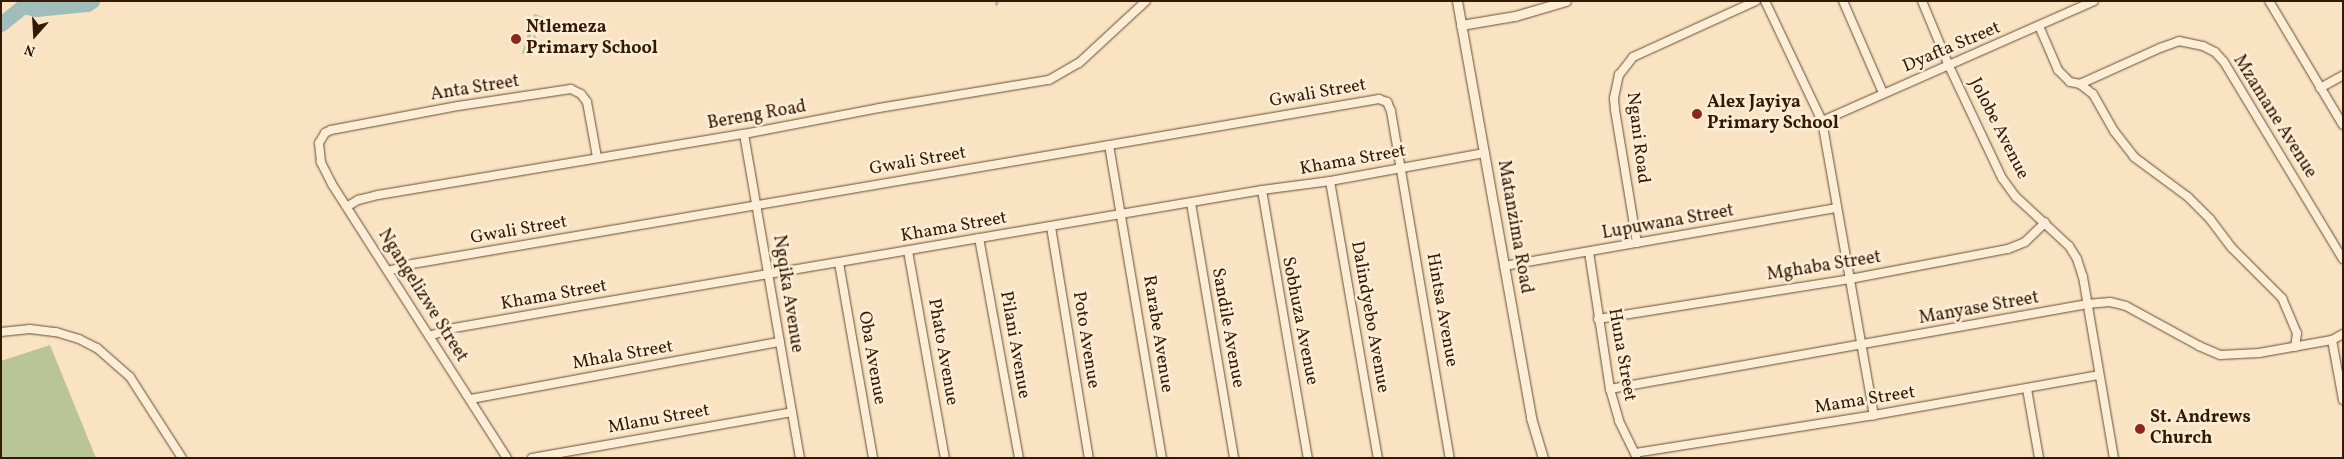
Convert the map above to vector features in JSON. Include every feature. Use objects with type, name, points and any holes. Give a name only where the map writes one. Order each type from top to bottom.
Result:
[{"type":"street","name":"Bereng Road","points":[[348,206],[358,200],[378,194],[744,134],[878,108],[1049,80],[1080,63],[1146,1]]},
{"type":"street","name":"Matanzima Road","points":[[1458,1],[1531,418],[1543,458]]},
{"type":"street","points":[[1462,25],[1515,16],[1566,1]]},
{"type":"street","name":"Ngani Road","points":[[1637,243],[1615,110],[1614,98],[1618,75],[1633,57],[1756,1]]},
{"type":"street","points":[[1765,1],[1822,121],[1874,415]]},
{"type":"street","points":[[1842,1],[1883,94]]},
{"type":"street","name":"Jolobe Avenue","points":[[1922,1],[1949,66],[2002,178],[2016,197],[2069,246],[2077,259],[2083,277],[2098,375],[2114,458]]},
{"type":"street","name":"Dyafta Street","points":[[1822,121],[2094,1]]},
{"type":"street","points":[[2269,1],[2343,125]]},
{"type":"street","points":[[2039,26],[2058,70],[2070,82],[2080,84],[2093,94],[2114,131],[2134,157],[2188,197],[2232,248],[2282,298],[2297,333],[2295,347]]},
{"type":"street","name":"Mzamane Avenue","points":[[2080,84],[2160,48],[2180,42],[2203,46],[2215,52],[2224,62],[2343,259]]},
{"type":"street","points":[[2320,88],[2343,74]]},
{"type":"street","name":"Anta Street","points":[[318,148],[321,138],[331,130],[458,106],[571,90],[581,94],[587,102],[597,157]]},
{"type":"street","name":"Gwali Street","points":[[388,271],[412,264],[1379,99],[1389,105],[1401,168]]},
{"type":"street","name":"Ngqika Avenue","points":[[744,134],[800,458]]},
{"type":"street","name":"Rarabe Avenue","points":[[1109,146],[1162,458]]},
{"type":"street","name":"Ngangelizwe Street","points":[[318,148],[325,171],[507,458]]},
{"type":"street","name":"Khama Street","points":[[429,336],[454,328],[1262,190],[1330,181],[1484,153]]},
{"type":"street","name":"Hintsa Avenue","points":[[1401,168],[1450,458]]},
{"type":"street","name":"Dalindyebo Avenue","points":[[1330,181],[1378,458]]},
{"type":"street","name":"Sobhuza Avenue","points":[[1262,190],[1308,458]]},
{"type":"street","name":"Sandile Avenue","points":[[1191,203],[1234,458]]},
{"type":"street","name":"Lupuwana Street","points":[[1504,266],[1837,208]]},
{"type":"street","name":"Mghaba Street","points":[[1598,319],[1850,278],[2008,249],[2024,242],[2045,223]]},
{"type":"street","name":"Poto Avenue","points":[[1051,227],[1089,458]]},
{"type":"street","name":"Pilani Avenue","points":[[979,238],[1019,458]]},
{"type":"street","name":"Phato Avenue","points":[[908,251],[946,458]]},
{"type":"street","name":"Huna Street","points":[[1589,252],[1610,389],[1619,421],[1636,456]]},
{"type":"street","name":"Oba Avenue","points":[[839,263],[873,458]]},
{"type":"street","name":"Manyase Street","points":[[1610,389],[2086,304],[2110,302],[2126,306],[2199,346],[2220,355],[2252,354],[2295,347],[2332,340],[2343,334]]},
{"type":"street","points":[[1,332],[30,329],[56,332],[79,339],[97,348],[130,377],[182,458]]},
{"type":"street","points":[[2332,340],[2343,400]]},
{"type":"street","name":"Mhala Street","points":[[471,399],[780,342]]},
{"type":"street","name":"Mama Street","points":[[1636,456],[2027,389],[2098,375]]},
{"type":"street","points":[[2027,389],[2039,458]]},
{"type":"street","name":"Mlanu Street","points":[[532,458],[792,412]]},
{"type":"green space","points":[[534,14],[544,17],[532,56],[522,53]]},
{"type":"green space","points":[[50,345],[96,458],[1,458],[1,361]]},
{"type":"waterway","points":[[1,24],[23,6],[36,9],[87,4],[92,1]]},
{"type":"place","name":"Ntlemeza Primary School","points":[[516,39]]},
{"type":"place","name":"Alex Jayiya Primary School","points":[[1697,114]]},
{"type":"place","name":"St. Andrews Church","points":[[2140,429]]}]
